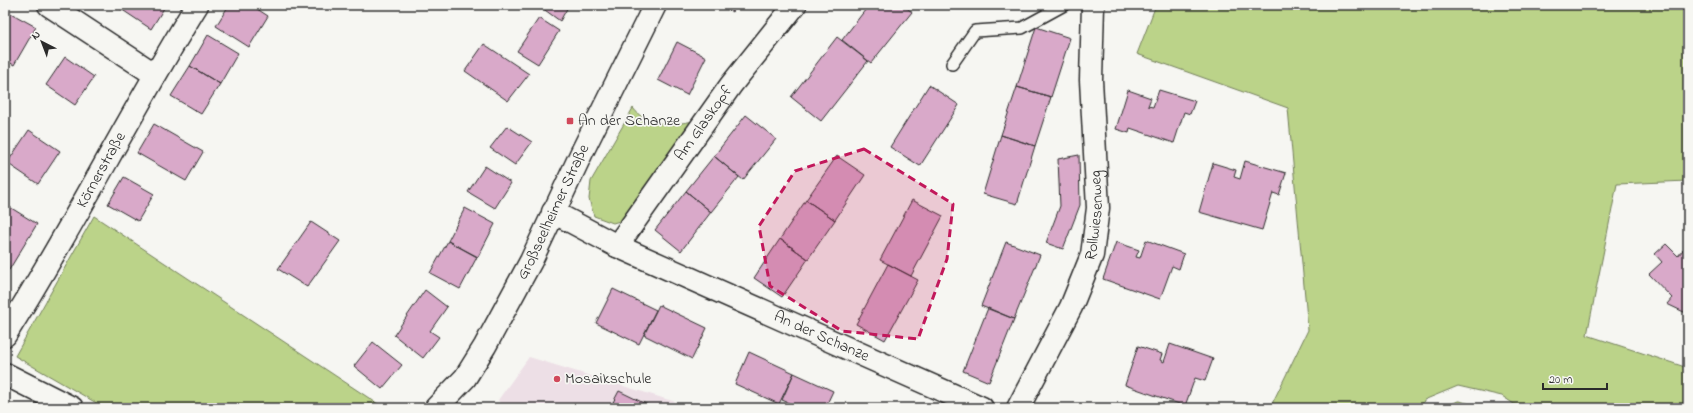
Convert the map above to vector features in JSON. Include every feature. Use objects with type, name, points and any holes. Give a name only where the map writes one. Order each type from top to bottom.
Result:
[{"type":"street","points":[[49,5],[154,74]]},
{"type":"street","name":"Körnerstraße","points":[[5,335],[35,289],[154,74],[197,5]]},
{"type":"street","name":"Großseelheimer Straße","points":[[436,408],[465,378],[485,346],[530,261],[655,5]]},
{"type":"street","name":"Am Glaskopf","points":[[617,246],[731,85],[796,5]]},
{"type":"street","name":"Rollwiesenweg","points":[[1018,408],[1071,307],[1093,249],[1098,208],[1091,80],[1093,5]]},
{"type":"street","name":"An der Schanze","points":[[553,212],[617,246],[982,408]]},
{"type":"street","points":[[5,374],[72,408]]},
{"type":"lane","points":[[952,64],[975,31],[1022,28],[1064,5]]},
{"type":"highlighted area","points":[[864,149],[953,204],[947,259],[918,339],[842,331],[770,286],[759,226],[795,171]]},
{"type":"shaded area","name":"Mosaikschule","points":[[529,357],[695,408],[503,408],[498,400]]},
{"type":"green space","points":[[1156,5],[1688,5],[1688,181],[1617,184],[1587,335],[1688,368],[1688,408],[1520,408],[1502,396],[1458,386],[1424,400],[1421,408],[1270,408],[1308,330],[1288,108],[1137,54]]},
{"type":"green space","points":[[633,108],[639,115],[646,119],[661,124],[677,124],[694,121],[623,220],[613,223],[594,216],[589,199],[591,181]]},
{"type":"green space","points":[[94,216],[384,408],[105,408],[15,356]]},
{"type":"green space","points":[[1459,401],[1486,408],[1443,408]]},
{"type":"building","points":[[115,5],[166,5],[151,29]]},
{"type":"building","points":[[229,5],[251,5],[268,16],[249,47],[216,26]]},
{"type":"building","points":[[538,5],[569,5],[560,21]]},
{"type":"building","points":[[721,5],[736,5],[732,12]]},
{"type":"building","points":[[869,5],[903,5],[912,12],[871,63],[842,40]]},
{"type":"building","points":[[5,10],[36,27],[14,65],[5,60]]},
{"type":"building","points":[[539,18],[559,31],[538,64],[517,51]]},
{"type":"building","points":[[1036,27],[1070,38],[1051,97],[1017,87]]},
{"type":"building","points":[[208,35],[238,53],[220,84],[190,66]]},
{"type":"building","points":[[837,37],[868,61],[821,121],[791,97]]},
{"type":"building","points":[[677,42],[706,57],[687,95],[658,80]]},
{"type":"building","points":[[484,44],[529,74],[508,101],[465,71]]},
{"type":"building","points":[[65,57],[94,77],[75,105],[46,85]]},
{"type":"building","points":[[190,66],[220,84],[201,114],[171,96]]},
{"type":"building","points":[[929,85],[959,105],[920,166],[890,147]]},
{"type":"building","points":[[1017,87],[1051,97],[1035,146],[1001,135]]},
{"type":"building","points":[[1128,90],[1151,98],[1148,106],[1153,107],[1159,90],[1195,101],[1190,114],[1184,112],[1174,143],[1130,128],[1129,133],[1116,129]]},
{"type":"building","points":[[746,115],[776,139],[743,180],[714,156]]},
{"type":"building","points":[[154,124],[203,152],[186,181],[137,153]]},
{"type":"building","points":[[507,126],[532,142],[515,165],[490,148]]},
{"type":"building","points":[[29,130],[60,151],[38,184],[7,163]]},
{"type":"building","points":[[1001,135],[1035,146],[1017,204],[983,194]]},
{"type":"building","points":[[1079,155],[1080,205],[1063,249],[1046,243],[1060,206],[1058,159]]},
{"type":"building","points":[[714,156],[739,177],[711,212],[686,191]]},
{"type":"building","points":[[837,156],[865,175],[835,220],[806,200]]},
{"type":"building","points":[[1245,161],[1286,173],[1279,195],[1273,193],[1262,230],[1199,212],[1213,163],[1236,170],[1234,177],[1240,179]]},
{"type":"building","points":[[485,166],[511,183],[495,208],[468,192]]},
{"type":"building","points":[[124,177],[154,194],[138,221],[108,204]]},
{"type":"building","points":[[686,191],[711,212],[681,251],[655,230]]},
{"type":"building","points":[[806,200],[835,220],[808,259],[780,239]]},
{"type":"building","points":[[912,200],[943,216],[911,276],[880,260]]},
{"type":"building","points":[[8,206],[37,224],[9,270],[5,268],[5,210]]},
{"type":"building","points":[[465,208],[495,224],[478,257],[448,241]]},
{"type":"building","points":[[311,222],[340,241],[307,287],[278,269]]},
{"type":"building","points":[[780,239],[808,259],[782,297],[754,278]]},
{"type":"building","points":[[1146,240],[1184,254],[1179,269],[1172,266],[1160,299],[1103,279],[1116,242],[1139,250],[1136,257],[1140,258]]},
{"type":"building","points":[[448,241],[477,257],[460,289],[430,273]]},
{"type":"building","points":[[1006,242],[1040,255],[1014,319],[981,306]]},
{"type":"building","points":[[1666,244],[1678,256],[1683,250],[1688,255],[1688,314],[1667,304],[1672,298],[1649,274],[1662,262],[1655,254]]},
{"type":"building","points":[[888,264],[918,280],[885,340],[856,324]]},
{"type":"building","points":[[613,289],[656,310],[639,344],[596,323]]},
{"type":"building","points":[[425,290],[447,307],[430,331],[439,337],[423,358],[394,335]]},
{"type":"building","points":[[659,305],[707,328],[692,359],[644,335]]},
{"type":"building","points":[[988,308],[1014,319],[989,382],[963,371]]},
{"type":"building","points":[[373,342],[402,365],[382,389],[354,366]]},
{"type":"building","points":[[1170,344],[1213,359],[1205,381],[1195,378],[1185,406],[1125,385],[1138,346],[1162,354],[1160,360],[1164,362]]},
{"type":"building","points":[[749,352],[794,373],[779,404],[735,384]]},
{"type":"building","points":[[794,373],[833,391],[825,408],[800,408],[782,400]]},
{"type":"building","points":[[619,391],[654,408],[610,408]]},
{"type":"place","name":"An der Schanze","points":[[570,121]]},
{"type":"place","name":"Mosaikschule","points":[[557,379]]}]
